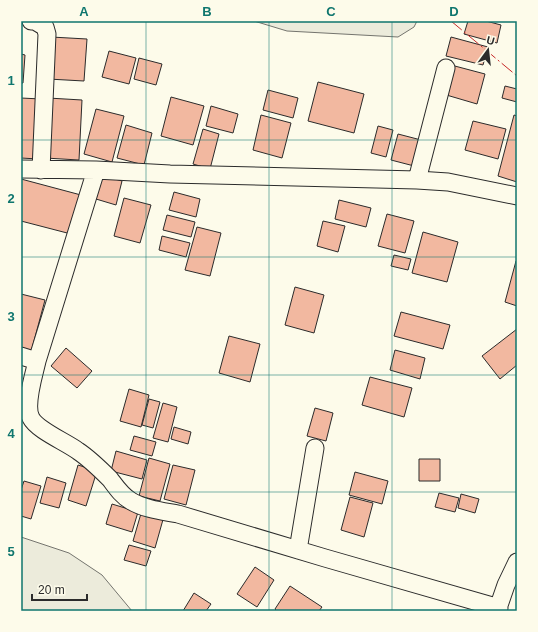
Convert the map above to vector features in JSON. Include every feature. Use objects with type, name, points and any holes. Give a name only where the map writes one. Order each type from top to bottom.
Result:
[{"type":"street","points":[[31,21],[35,21],[45,27],[47,34],[42,170]]},
{"type":"street","points":[[417,180],[446,68]]},
{"type":"street","points":[[21,169],[417,180],[448,182],[517,196]]},
{"type":"street","points":[[96,170],[37,361],[29,399],[31,418],[37,426],[78,450],[91,461],[120,493],[130,501],[155,510],[178,514],[498,609],[512,589],[517,562]]},
{"type":"street","points":[[21,356],[37,361]]},
{"type":"street","points":[[298,550],[315,448]]},
{"type":"shaded area","points":[[254,21],[417,21],[414,27],[398,37],[287,31]]},
{"type":"shaded area","points":[[21,537],[69,553],[102,575],[132,611],[21,611]]},
{"type":"building","points":[[468,21],[486,21],[501,25],[497,43],[464,34]]},
{"type":"building","points":[[51,37],[87,39],[84,81],[48,79]]},
{"type":"building","points":[[451,37],[488,47],[483,65],[446,56]]},
{"type":"building","points":[[109,51],[136,58],[129,84],[102,77]]},
{"type":"building","points":[[21,54],[25,55],[23,83],[21,83]]},
{"type":"building","points":[[139,58],[162,64],[156,85],[134,79]]},
{"type":"building","points":[[451,65],[485,74],[477,104],[443,94]]},
{"type":"building","points":[[318,82],[364,94],[354,133],[308,121]]},
{"type":"building","points":[[505,86],[517,89],[517,102],[502,98]]},
{"type":"building","points":[[268,90],[298,98],[293,118],[263,110]]},
{"type":"building","points":[[171,97],[204,106],[193,145],[161,136]]},
{"type":"building","points":[[21,98],[41,99],[38,159],[21,158]]},
{"type":"building","points":[[48,98],[82,100],[79,160],[45,158]]},
{"type":"building","points":[[211,106],[238,114],[233,133],[206,126]]},
{"type":"building","points":[[96,109],[124,116],[112,162],[84,154]]},
{"type":"building","points":[[261,115],[291,123],[282,158],[253,150]]},
{"type":"building","points":[[514,115],[517,116],[517,182],[498,176]]},
{"type":"building","points":[[473,121],[506,129],[498,159],[465,150]]},
{"type":"building","points":[[126,125],[152,133],[144,165],[117,158]]},
{"type":"building","points":[[378,126],[393,130],[386,157],[371,153]]},
{"type":"building","points":[[203,129],[219,134],[210,169],[193,164]]},
{"type":"building","points":[[398,134],[425,141],[418,167],[391,160]]},
{"type":"building","points":[[102,175],[122,181],[116,205],[96,199]]},
{"type":"building","points":[[21,179],[81,195],[71,234],[21,221]]},
{"type":"building","points":[[174,192],[200,199],[196,217],[169,210]]},
{"type":"building","points":[[124,198],[151,205],[140,243],[114,236]]},
{"type":"building","points":[[339,200],[371,208],[366,227],[335,219]]},
{"type":"building","points":[[387,214],[414,221],[405,253],[378,246]]},
{"type":"building","points":[[167,215],[195,222],[191,237],[163,230]]},
{"type":"building","points":[[323,221],[345,226],[338,252],[317,246]]},
{"type":"building","points":[[197,227],[221,233],[210,276],[185,270]]},
{"type":"building","points":[[423,232],[458,242],[447,282],[412,273]]},
{"type":"building","points":[[162,236],[190,243],[186,257],[159,250]]},
{"type":"building","points":[[394,255],[411,259],[408,270],[391,266]]},
{"type":"building","points":[[517,261],[517,306],[505,302]]},
{"type":"building","points":[[295,287],[324,295],[314,333],[285,325]]},
{"type":"building","points":[[21,294],[45,300],[31,352],[21,349]]},
{"type":"building","points":[[401,312],[450,325],[443,349],[394,336]]},
{"type":"building","points":[[517,329],[517,365],[500,379],[482,356]]},
{"type":"building","points":[[229,336],[260,344],[250,382],[219,373]]},
{"type":"building","points":[[66,348],[92,371],[77,388],[51,366]]},
{"type":"building","points":[[395,350],[425,358],[420,379],[390,370]]},
{"type":"building","points":[[370,377],[412,388],[404,417],[362,405]]},
{"type":"building","points":[[129,389],[149,395],[141,427],[120,421]]},
{"type":"building","points":[[149,399],[160,402],[153,428],[142,425]]},
{"type":"building","points":[[163,403],[177,407],[168,442],[153,438]]},
{"type":"building","points":[[315,408],[333,413],[326,441],[307,436]]},
{"type":"building","points":[[174,427],[191,432],[188,444],[171,439]]},
{"type":"building","points":[[134,436],[156,442],[152,456],[130,450]]},
{"type":"building","points":[[116,451],[147,460],[142,479],[111,471]]},
{"type":"building","points":[[149,458],[170,464],[160,501],[139,496]]},
{"type":"building","points":[[419,459],[440,459],[440,481],[419,481]]},
{"type":"building","points":[[78,465],[97,471],[86,506],[68,500]]},
{"type":"building","points":[[173,465],[195,470],[186,505],[164,499]]},
{"type":"building","points":[[355,472],[388,481],[382,504],[349,495]]},
{"type":"building","points":[[47,477],[66,483],[59,508],[40,503]]},
{"type":"building","points":[[24,481],[41,486],[31,519],[21,516],[21,490]]},
{"type":"building","points":[[439,493],[459,498],[455,512],[435,507]]},
{"type":"building","points":[[461,494],[479,499],[475,513],[458,508]]},
{"type":"building","points":[[350,497],[373,503],[364,537],[341,530]]},
{"type":"building","points":[[112,504],[138,512],[132,532],[106,524]]},
{"type":"building","points":[[142,510],[164,516],[155,548],[133,541]]},
{"type":"building","points":[[129,545],[151,551],[146,566],[124,560]]},
{"type":"building","points":[[255,567],[274,580],[257,607],[237,594]]},
{"type":"building","points":[[290,586],[322,607],[319,611],[277,611],[275,609]]},
{"type":"building","points":[[194,593],[211,604],[206,611],[183,611]]},
{"type":"power","points":[[451,21],[517,76]]}]
